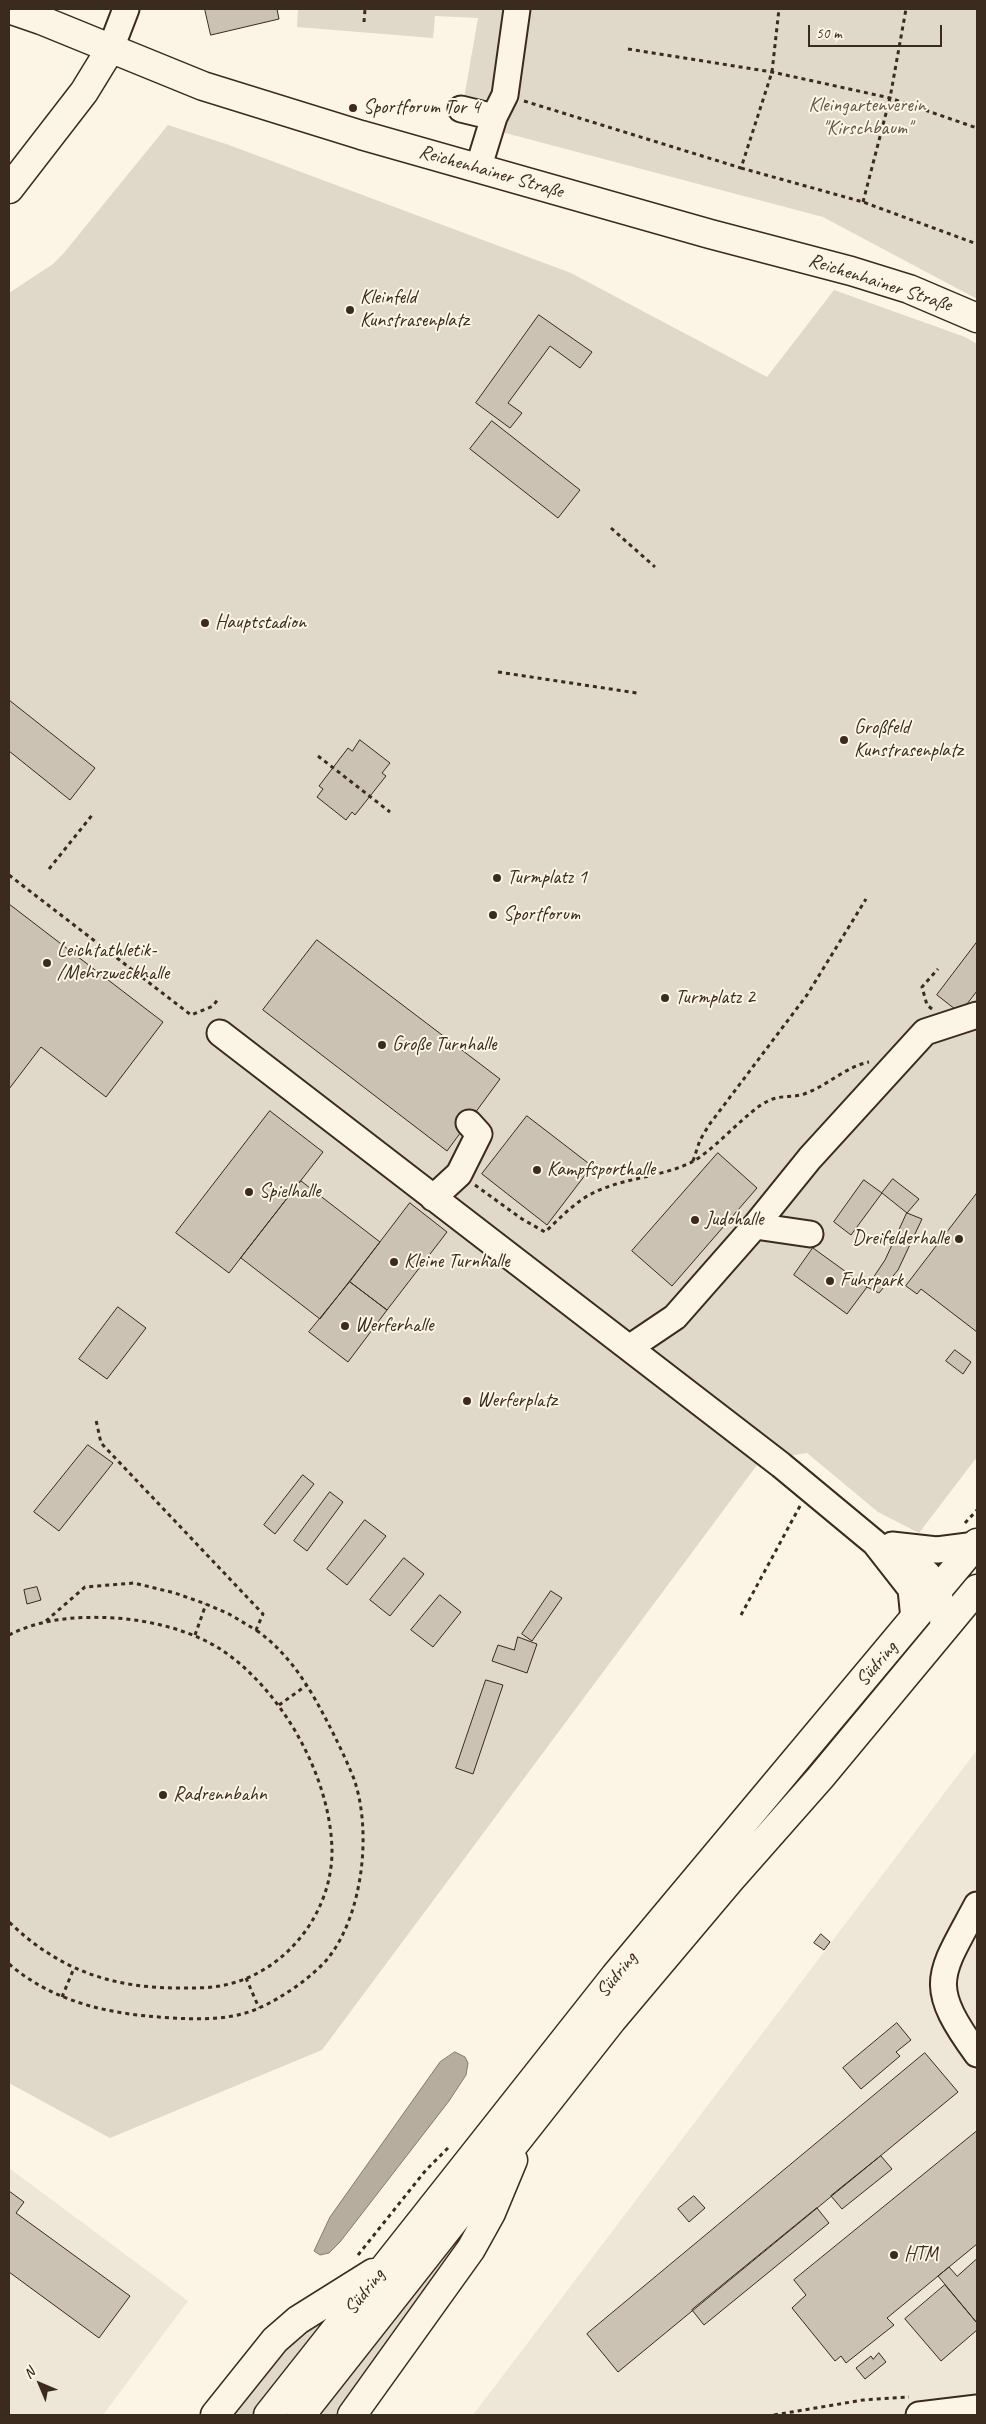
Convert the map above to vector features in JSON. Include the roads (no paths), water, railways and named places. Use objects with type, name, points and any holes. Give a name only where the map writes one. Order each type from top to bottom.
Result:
[{"type":"main road","name":"Reichenhainer Straße","points":[[9,9],[112,48],[203,86],[361,135],[710,234],[852,271],[909,289],[977,318]]},
{"type":"main road","points":[[9,189],[84,92],[112,48]]},
{"type":"main road","name":"Südring","points":[[268,2415],[615,1976],[977,1544]]},
{"type":"main road","name":"Südring","points":[[301,2415],[612,2020],[692,1924],[789,1814],[977,1589]]},
{"type":"main road","points":[[352,2415],[471,2249],[491,2213],[528,2127]]},
{"type":"main road","points":[[215,2415],[275,2340],[298,2320],[387,2264]]},
{"type":"street","points":[[112,48],[126,9]]},
{"type":"street","points":[[478,168],[494,117],[506,95],[517,9]]},
{"type":"street","points":[[462,109],[494,117]]},
{"type":"street","points":[[629,1348],[675,1316],[755,1226],[810,1158],[926,1032],[977,1015]]},
{"type":"street","points":[[220,1033],[629,1348],[806,1495],[875,1543],[927,1571],[938,1589],[943,1630]]},
{"type":"street","points":[[432,1198],[459,1174],[479,1134],[469,1123]]},
{"type":"street","points":[[755,1226],[810,1234]]},
{"type":"street","points":[[875,1543],[937,1550],[977,1544]]},
{"type":"street","points":[[875,1543],[911,1589],[914,1619]]},
{"type":"street","points":[[977,1905],[946,1963],[942,1981],[948,2008],[957,2026],[977,2054]]},
{"type":"street","points":[[918,2406],[977,2408]]},
{"type":"place","name":"Sportforum Tor 4","points":[[353,108]]},
{"type":"place","name":"Kleinfeld Kunstrasenplatz","points":[[350,310]]},
{"type":"place","name":"Hauptstadion","points":[[205,623]]},
{"type":"place","name":"Großfeld Kunstrasenplatz","points":[[844,740]]},
{"type":"place","name":"Turmplatz 1","points":[[497,878]]},
{"type":"place","name":"Sportforum","points":[[493,915]]},
{"type":"place","name":"Leichtathletik- /Mehrzweckhalle","points":[[47,963]]},
{"type":"place","name":"Turmplatz 2","points":[[665,998]]},
{"type":"place","name":"Große Turnhalle","points":[[382,1045]]},
{"type":"place","name":"Kampfsporthalle","points":[[537,1170]]},
{"type":"place","name":"Spielhalle","points":[[249,1192]]},
{"type":"place","name":"Judohalle","points":[[695,1220]]},
{"type":"place","name":"Dreifelderhalle","points":[[959,1239]]},
{"type":"place","name":"Kleine Turnhalle","points":[[394,1262]]},
{"type":"place","name":"Fuhrpark","points":[[830,1281]]},
{"type":"place","name":"Werferhalle","points":[[345,1326]]},
{"type":"place","name":"Werferplatz","points":[[467,1401]]},
{"type":"place","name":"Radrennbahn","points":[[163,1795]]},
{"type":"place","name":"HTM","points":[[894,2255]]},
{"type":"park label","name":"Kleingartenverein \"Kirschbaum\"","points":[[867,118]]}]
